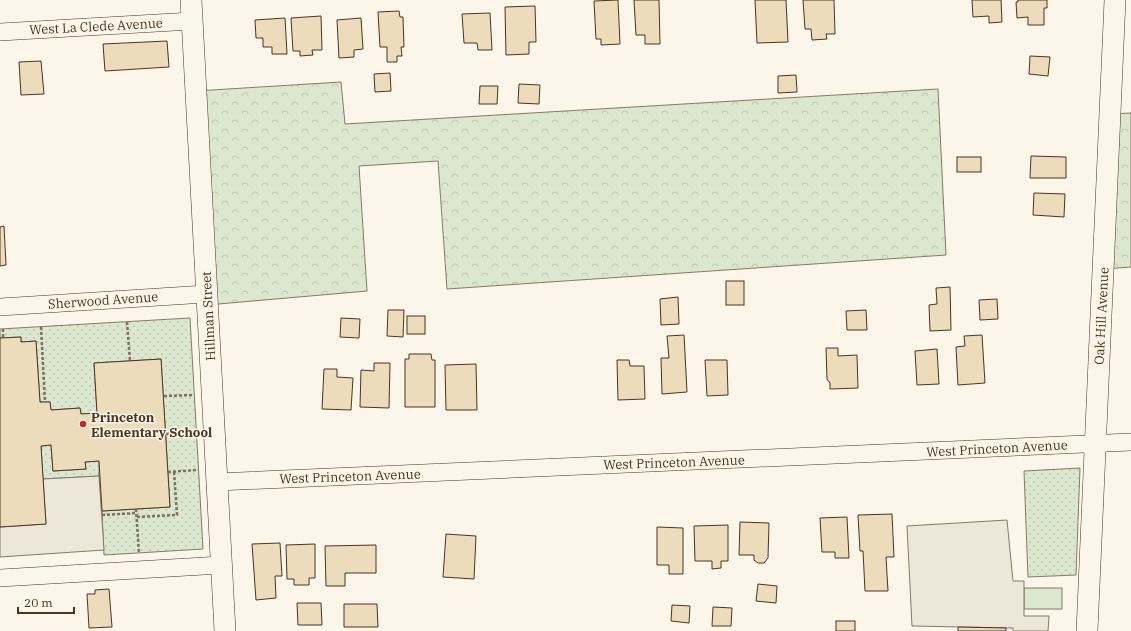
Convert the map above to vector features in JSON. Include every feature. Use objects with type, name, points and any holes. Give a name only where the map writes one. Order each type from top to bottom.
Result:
[{"type":"street","name":"Hillman Street","points":[[191,0],[225,631]]},
{"type":"street","name":"Oak Hill Avenue","points":[[1087,631],[1115,0]]},
{"type":"street","name":"West La Clede Avenue","points":[[0,32],[192,21]]},
{"type":"street","name":"Sherwood Avenue","points":[[0,307],[206,294]]},
{"type":"street","name":"West Princeton Avenue","points":[[217,482],[1131,442]]},
{"type":"street","points":[[0,578],[221,565]]},
{"type":"path","points":[[127,322],[130,361]]},
{"type":"path","points":[[41,327],[45,402]]},
{"type":"path","points":[[3,329],[3,338]]},
{"type":"path","points":[[164,396],[194,394]]},
{"type":"path","points":[[166,434],[197,432]]},
{"type":"path","points":[[168,472],[199,470]]},
{"type":"path","points":[[137,518],[177,515],[174,471]]},
{"type":"path","points":[[136,509],[139,553]]},
{"type":"path","points":[[102,515],[137,513]]},
{"type":"green space","points":[[341,82],[345,124],[938,89],[946,255],[447,289],[438,161],[359,166],[367,291],[207,305],[196,91]]},
{"type":"green space","points":[[1131,113],[1131,267],[1103,269],[1110,114]]},
{"type":"green space","points":[[190,318],[203,549],[104,555],[102,511],[170,507],[161,359],[94,363],[97,413],[81,414],[80,408],[51,410],[50,402],[40,402],[36,341],[21,342],[21,337],[0,338],[0,329]]},
{"type":"green space","points":[[51,445],[53,471],[86,469],[85,462],[99,461],[99,476],[43,479],[41,446]]},
{"type":"green space","points":[[1080,468],[1076,575],[1028,577],[1024,471]]},
{"type":"green space","points":[[1024,588],[1062,588],[1062,609],[1024,609]]},
{"type":"shaded area","points":[[99,476],[104,550],[0,557],[0,527],[46,524],[43,479]]},
{"type":"shaded area","points":[[1007,520],[1013,581],[1024,581],[1024,616],[1049,616],[1048,631],[1013,631],[1013,628],[912,626],[907,526]]},
{"type":"building","points":[[618,0],[620,44],[601,45],[601,39],[596,39],[594,1]]},
{"type":"building","points":[[634,0],[659,0],[660,44],[645,44],[645,35],[636,35]]},
{"type":"building","points":[[755,0],[786,0],[788,42],[757,43]]},
{"type":"building","points":[[803,0],[834,0],[835,34],[826,34],[827,39],[812,40],[811,29],[805,29]]},
{"type":"building","points":[[972,0],[1001,0],[1002,22],[989,23],[989,16],[973,17]]},
{"type":"building","points":[[1018,0],[1047,0],[1047,8],[1044,8],[1044,25],[1028,25],[1028,17],[1017,18],[1016,2],[1018,2]]},
{"type":"building","points":[[535,6],[536,42],[529,42],[529,54],[506,55],[505,7]]},
{"type":"building","points":[[399,11],[400,17],[403,17],[404,47],[401,47],[402,56],[397,56],[397,62],[387,62],[387,47],[380,47],[378,12]]},
{"type":"building","points":[[490,13],[492,50],[478,50],[477,43],[464,43],[462,14]]},
{"type":"building","points":[[321,16],[322,50],[312,50],[313,55],[300,56],[300,51],[293,51],[291,18]]},
{"type":"building","points":[[285,18],[287,54],[272,54],[272,47],[263,47],[263,38],[256,38],[255,20]]},
{"type":"building","points":[[361,18],[363,49],[354,50],[354,57],[339,58],[337,20]]},
{"type":"building","points":[[167,41],[169,67],[105,71],[103,44]]},
{"type":"building","points":[[1030,56],[1050,57],[1048,76],[1029,74]]},
{"type":"building","points":[[41,61],[44,94],[21,95],[19,62]]},
{"type":"building","points":[[390,73],[391,91],[375,92],[374,74]]},
{"type":"building","points":[[796,75],[797,92],[778,93],[778,76]]},
{"type":"building","points":[[519,84],[540,85],[539,104],[518,103]]},
{"type":"building","points":[[480,86],[498,86],[497,104],[479,104]]},
{"type":"building","points":[[1031,156],[1066,157],[1066,178],[1030,178]]},
{"type":"building","points":[[957,157],[981,157],[981,172],[957,172]]},
{"type":"building","points":[[1034,193],[1065,194],[1064,217],[1033,215]]},
{"type":"building","points":[[4,226],[6,265],[0,266],[0,227]]},
{"type":"building","points":[[726,281],[744,281],[744,305],[726,305]]},
{"type":"building","points":[[950,287],[951,330],[930,331],[929,305],[937,304],[936,288]]},
{"type":"building","points":[[678,297],[679,324],[661,325],[660,299]]},
{"type":"building","points":[[997,299],[998,319],[980,320],[979,300]]},
{"type":"building","points":[[388,310],[404,310],[403,337],[387,336]]},
{"type":"building","points":[[866,310],[867,330],[847,330],[846,311]]},
{"type":"building","points":[[407,316],[425,316],[425,334],[407,334]]},
{"type":"building","points":[[341,318],[360,319],[359,338],[340,337]]},
{"type":"building","points":[[684,335],[687,392],[662,394],[661,358],[669,358],[667,336]]},
{"type":"building","points":[[982,335],[985,383],[958,385],[956,347],[965,346],[964,336]]},
{"type":"building","name":"Princeton Elementary School","points":[[21,337],[21,342],[36,341],[40,402],[50,402],[51,410],[80,408],[81,414],[97,413],[94,363],[161,359],[170,507],[102,511],[99,461],[85,462],[86,469],[53,471],[51,445],[41,446],[46,524],[0,527],[0,338]]},
{"type":"building","points":[[826,348],[838,348],[838,356],[857,355],[858,388],[830,389],[830,383],[827,379]]},
{"type":"building","points":[[937,349],[939,384],[917,385],[915,351]]},
{"type":"building","points":[[409,354],[431,354],[432,360],[435,360],[435,407],[405,407],[405,359],[409,359]]},
{"type":"building","points":[[617,360],[629,360],[630,366],[644,366],[645,399],[618,400]]},
{"type":"building","points":[[705,360],[727,360],[728,395],[707,396]]},
{"type":"building","points":[[374,363],[390,363],[389,408],[360,407],[361,370],[374,371]]},
{"type":"building","points":[[476,364],[477,410],[446,410],[445,365]]},
{"type":"building","points":[[324,369],[337,369],[337,377],[353,378],[351,410],[322,409]]},
{"type":"building","points":[[892,514],[894,557],[886,557],[888,591],[865,591],[863,551],[860,551],[858,515]]},
{"type":"building","points":[[847,517],[849,558],[835,558],[835,552],[822,552],[820,518]]},
{"type":"building","points":[[740,522],[769,523],[768,558],[764,563],[758,563],[754,560],[754,555],[739,555]]},
{"type":"building","points":[[728,525],[728,561],[721,561],[721,568],[712,569],[712,561],[695,561],[694,526]]},
{"type":"building","points":[[657,527],[683,528],[683,574],[669,574],[669,565],[657,565]]},
{"type":"building","points":[[446,534],[476,536],[474,579],[443,577]]},
{"type":"building","points":[[280,543],[282,576],[275,576],[276,598],[256,600],[252,544]]},
{"type":"building","points":[[315,544],[315,578],[309,578],[309,585],[294,585],[294,579],[287,579],[286,545]]},
{"type":"building","points":[[376,545],[376,573],[345,573],[345,586],[326,586],[325,546]]},
{"type":"building","points":[[758,584],[777,586],[776,603],[756,601]]},
{"type":"building","points":[[109,589],[112,627],[89,628],[87,594],[95,594],[95,590]]},
{"type":"building","points":[[297,603],[321,603],[322,625],[298,625]]},
{"type":"building","points":[[344,604],[377,604],[378,627],[344,627]]},
{"type":"building","points":[[672,605],[690,606],[689,623],[671,621]]},
{"type":"building","points":[[713,607],[732,608],[731,626],[712,626]]},
{"type":"building","points":[[836,621],[855,621],[855,631],[836,631]]},
{"type":"building","points":[[958,627],[1006,628],[1006,631],[958,631]]},
{"type":"place","name":"Princeton Elementary School","points":[[83,424]]}]
